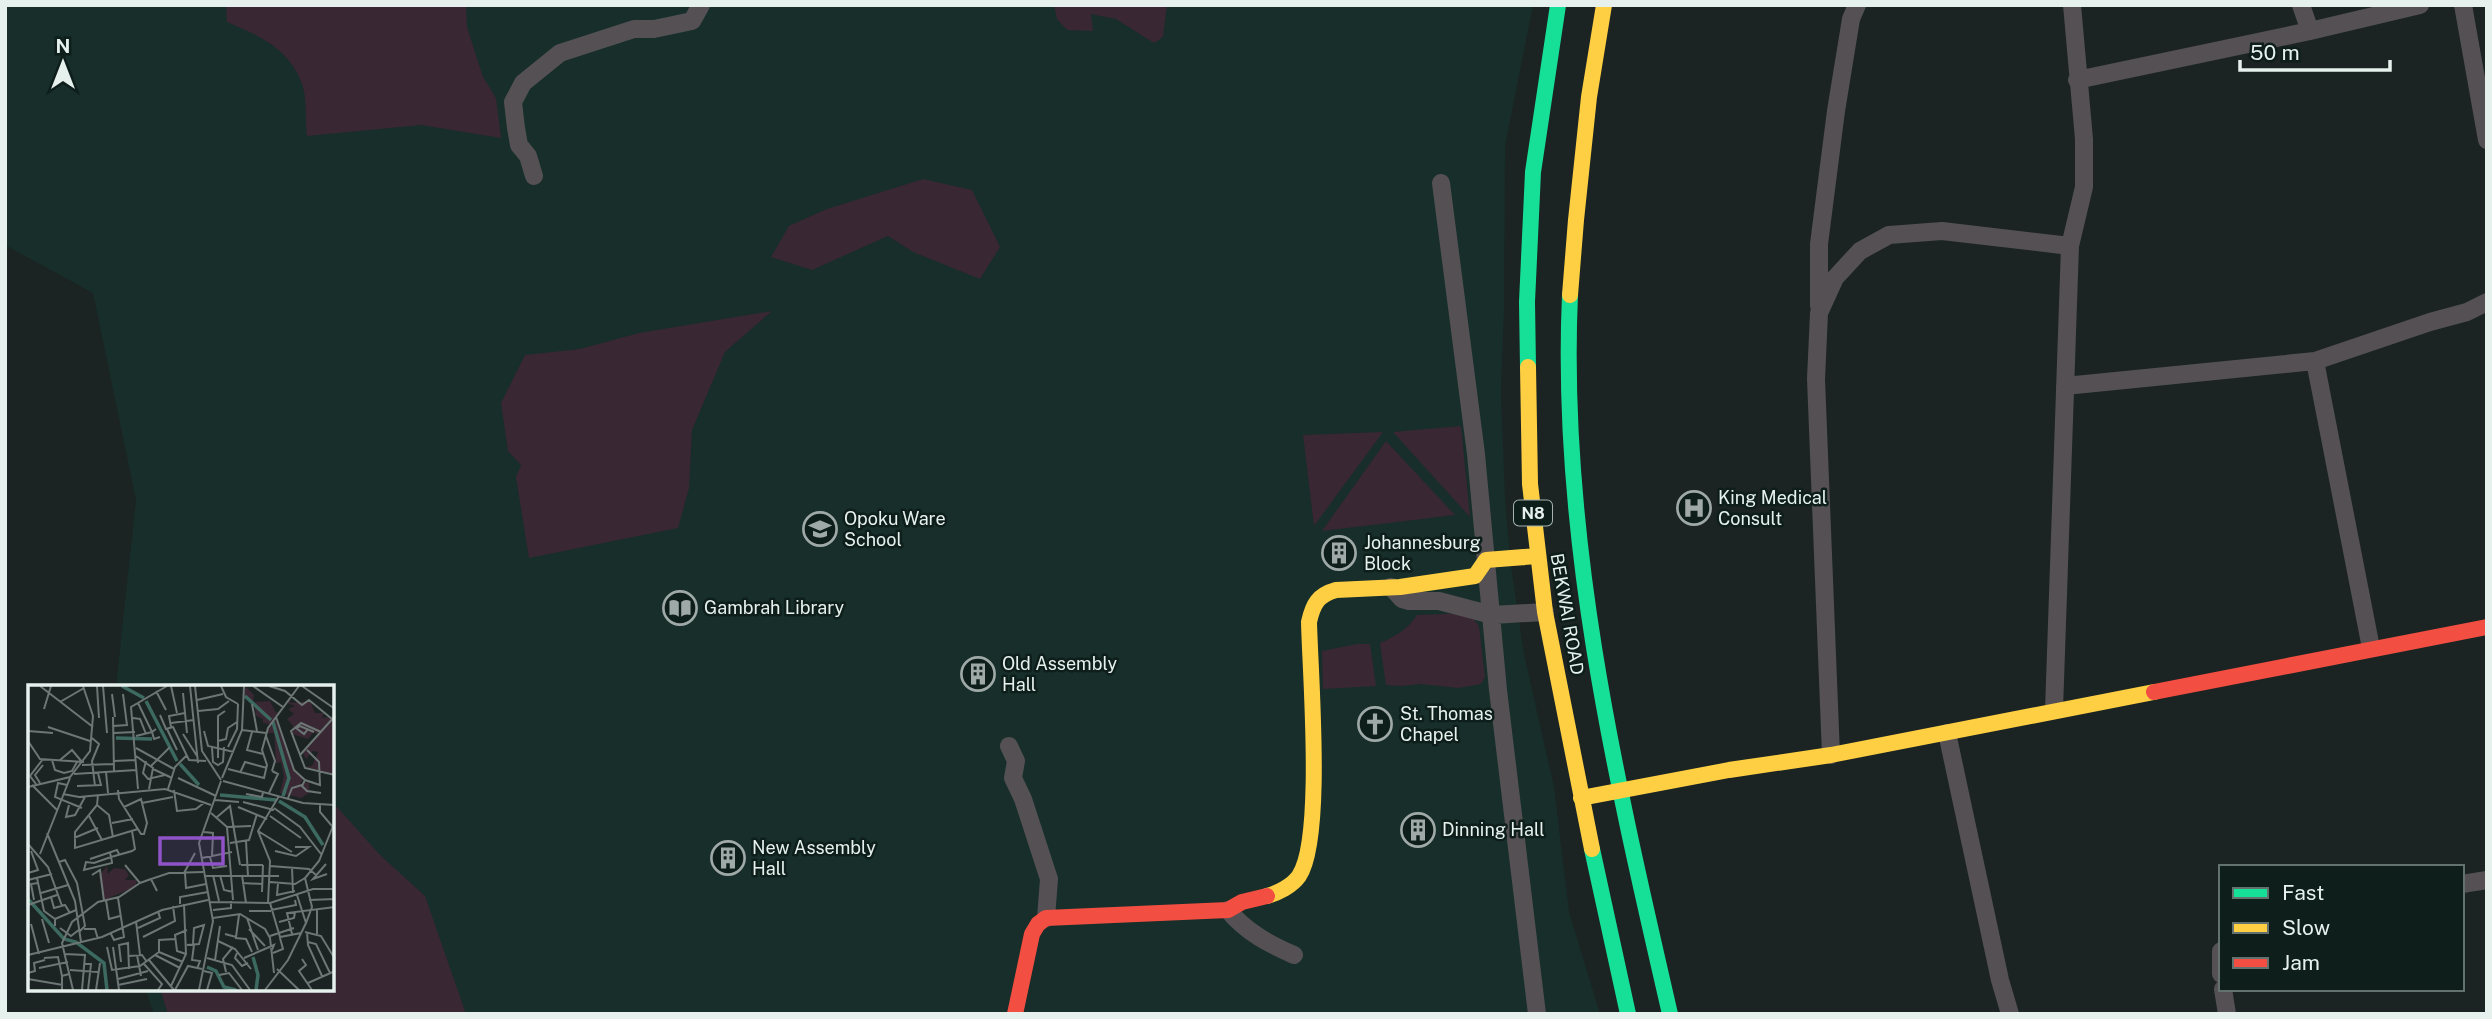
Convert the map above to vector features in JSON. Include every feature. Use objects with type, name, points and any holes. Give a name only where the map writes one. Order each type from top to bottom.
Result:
[{"type":"main road","name":"BEKWAI ROAD","points":[[1558,5],[1533,172],[1527,302],[1527,426],[1536,556],[1581,798],[1628,1014]]},
{"type":"main road","name":"BEKWAI ROAD","points":[[1604,5],[1592,73],[1571,276],[1569,423],[1572,475],[1593,638],[1620,791],[1670,1014]]},
{"type":"main road","points":[[1015,1014],[1032,934],[1046,918],[1228,909],[1235,902],[1268,896],[1286,887],[1301,874],[1306,862],[1313,816],[1309,640],[1312,607],[1321,596],[1346,589],[1391,587],[1475,576],[1486,560],[1536,556]]},
{"type":"main road","points":[[1581,798],[1729,770],[1831,755],[2487,627]]},
{"type":"street","points":[[534,176],[528,156],[519,145],[516,128],[513,102],[523,83],[560,53],[634,29],[654,29],[692,20],[701,5]]},
{"type":"street","points":[[1831,755],[1816,379],[1819,244],[1836,111],[1851,19],[1857,5]]},
{"type":"street","points":[[2054,710],[2070,246],[2084,187],[2084,139],[2071,5]]},
{"type":"street","points":[[2301,5],[2310,31]]},
{"type":"street","points":[[2077,80],[2420,5]]},
{"type":"street","points":[[2463,5],[2487,141]]},
{"type":"street","points":[[1441,183],[1475,442],[1499,702],[1537,1014]]},
{"type":"street","points":[[1819,313],[1835,278],[1860,251],[1888,235],[1942,231],[2070,246]]},
{"type":"street","points":[[2066,386],[2315,361],[2467,312],[2487,302]]},
{"type":"street","points":[[2315,361],[2371,648]]},
{"type":"street","points":[[1391,587],[1402,599],[1409,601],[1439,601],[1492,615],[1545,612]]},
{"type":"street","points":[[1947,733],[2000,981],[2010,1014]]},
{"type":"street","points":[[1009,746],[1016,761],[1013,778],[1023,799],[1049,879],[1046,918]]},
{"type":"street","points":[[2464,884],[2487,880]]},
{"type":"street","points":[[1228,909],[1238,922],[1268,943],[1294,955]]},
{"type":"street","points":[[2223,991],[2227,1014]]},
{"type":"shaded area","name":"Opoku Ware School","points":[[5,5],[1533,5],[1505,146],[1501,392],[1505,498],[1510,559],[1524,654],[1554,787],[1569,912],[1600,1014],[154,1014],[146,991],[334,991],[334,685],[116,685],[136,500],[93,293],[5,245]]},
{"type":"shaded area","points":[[226,5],[466,5],[467,27],[483,77],[496,98],[501,138],[421,125],[307,136],[304,93],[298,74],[291,63],[273,46],[227,22]]},
{"type":"shaded area","points":[[1054,5],[1167,5],[1163,37],[1154,43],[1116,19],[1091,14],[1093,31],[1067,30],[1057,19]]},
{"type":"shaded area","points":[[923,179],[972,190],[1000,247],[980,279],[913,252],[888,236],[812,270],[771,257],[789,226],[827,209]]},
{"type":"shaded area","points":[[772,311],[725,352],[692,430],[689,488],[678,528],[529,558],[516,477],[521,465],[508,451],[501,403],[525,355],[580,349],[639,333]]},
{"type":"shaded area","points":[[1461,426],[1470,517],[1393,432]]},
{"type":"shaded area","points":[[1383,432],[1314,526],[1303,435]]},
{"type":"shaded area","points":[[1386,441],[1455,515],[1322,531]]},
{"type":"shaded area","points":[[1469,613],[1479,626],[1485,677],[1481,684],[1459,688],[1420,684],[1386,685],[1380,643],[1401,632],[1417,615]]},
{"type":"shaded area","points":[[1370,644],[1376,686],[1323,689],[1322,651]]},
{"type":"shaded area","points":[[334,807],[337,807],[380,855],[425,896],[466,1014],[168,1014],[161,991],[334,991]]},
{"type":"traffic: fast","points":[[1528,367],[1527,302],[1533,172],[1558,5]]},
{"type":"traffic: fast","points":[[1570,295],[1569,386],[1573,477],[1583,567],[1612,747],[1670,1014]]},
{"type":"traffic: fast","points":[[1592,849],[1628,1014]]},
{"type":"traffic: slow","points":[[1570,295],[1589,97],[1604,5]]},
{"type":"traffic: slow","points":[[1528,367],[1530,484],[1545,612],[1592,849]]},
{"type":"traffic: slow","points":[[1267,896],[1285,889],[1296,880],[1307,857],[1314,754],[1309,622],[1317,601],[1336,590],[1400,587],[1475,576],[1486,560],[1537,556]]},
{"type":"traffic: slow","points":[[1581,798],[1729,770],[1831,755],[2154,692]]},
{"type":"traffic: jam","points":[[2154,692],[2487,627]]},
{"type":"traffic: jam","points":[[1015,1014],[1032,934],[1046,918],[1228,910],[1242,902],[1267,896]]},
{"type":"place","name":"King Medical Consult","points":[[1694,508]]},
{"type":"place","name":"Opoku Ware School","points":[[820,529]]},
{"type":"place","name":"Johannesburg Block","points":[[1339,553]]},
{"type":"place","name":"Gambrah Library","points":[[680,608]]},
{"type":"place","name":"Old Assembly Hall","points":[[978,674]]},
{"type":"place","name":"St. Thomas Chapel","points":[[1375,724]]},
{"type":"place","name":"Dinning Hall","points":[[1418,830]]},
{"type":"place","name":"New Assembly Hall","points":[[728,858]]}]
